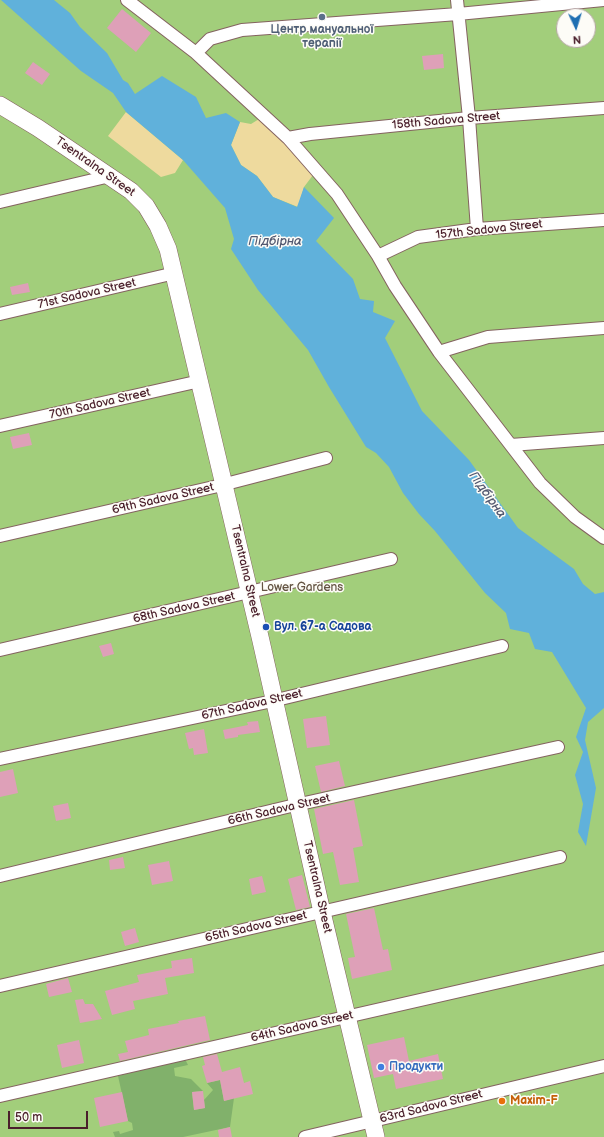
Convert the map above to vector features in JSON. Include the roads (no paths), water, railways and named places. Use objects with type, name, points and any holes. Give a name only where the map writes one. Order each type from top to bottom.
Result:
[{"type":"street","points":[[127,0],[196,53],[288,138],[337,194],[439,352],[540,483],[576,517],[604,538]]},
{"type":"street","points":[[457,0],[469,118],[477,229]]},
{"type":"street","points":[[196,53],[210,39],[242,30],[458,14],[604,0]]},
{"type":"street","name":"Tsentralna Street","points":[[0,105],[38,128],[131,190],[146,206],[158,226],[168,249],[250,593],[322,912],[374,1129]]},
{"type":"street","name":"158th Sadova Street","points":[[288,138],[310,134],[469,118],[604,108]]},
{"type":"street","points":[[0,202],[110,176]]},
{"type":"street","name":"157th Sadova Street","points":[[378,256],[418,237],[477,229],[604,220]]},
{"type":"street","name":"71st Sadova Street","points":[[0,314],[174,273]]},
{"type":"street","points":[[439,352],[488,337],[604,328]]},
{"type":"street","name":"70th Sadova Street","points":[[0,426],[200,381]]},
{"type":"street","points":[[511,445],[604,438]]},
{"type":"street","name":"69th Sadova Street","points":[[0,536],[224,485],[326,458]]},
{"type":"street","name":"68th Sadova Street","points":[[0,650],[392,559]]},
{"type":"street","name":"67th Sadova Street","points":[[0,759],[275,700],[502,646]]},
{"type":"street","name":"66th Sadova Street","points":[[0,876],[298,804],[558,747]]},
{"type":"street","name":"65th Sadova Street","points":[[0,986],[560,857]]},
{"type":"street","name":"64th Sadova Street","points":[[0,1096],[604,958]]},
{"type":"street","name":"63rd Sadova Street","points":[[305,1137],[374,1129],[604,1066]]},
{"type":"water","name":"Підбірна","points":[[1,0],[54,0],[70,13],[80,27],[107,53],[123,80],[128,83],[135,94],[162,76],[196,97],[206,118],[226,113],[240,122],[231,145],[241,165],[257,176],[273,197],[297,207],[304,187],[334,218],[316,241],[353,279],[360,299],[374,301],[373,312],[395,321],[385,338],[422,411],[469,460],[518,528],[574,569],[583,584],[595,594],[604,592],[604,708],[588,722],[585,740],[596,788],[586,846],[578,832],[583,804],[575,775],[583,752],[576,737],[586,708],[552,652],[535,649],[529,633],[510,629],[506,613],[485,593],[435,531],[419,514],[403,493],[389,467],[376,453],[366,447],[308,350],[258,290],[231,249],[234,239],[225,208],[183,160],[126,112],[113,93],[81,71]]},
{"type":"place","name":"Центр мануальної терапії","points":[[322,17]]},
{"type":"place","name":"Вул. 67-а Садова","points":[[266,627]]},
{"type":"place","name":"Продукти","points":[[381,1067]]},
{"type":"place","name":"Maxim-F","points":[[502,1101]]},
{"type":"park label","name":"Lower Gardens","points":[[302,588]]}]
